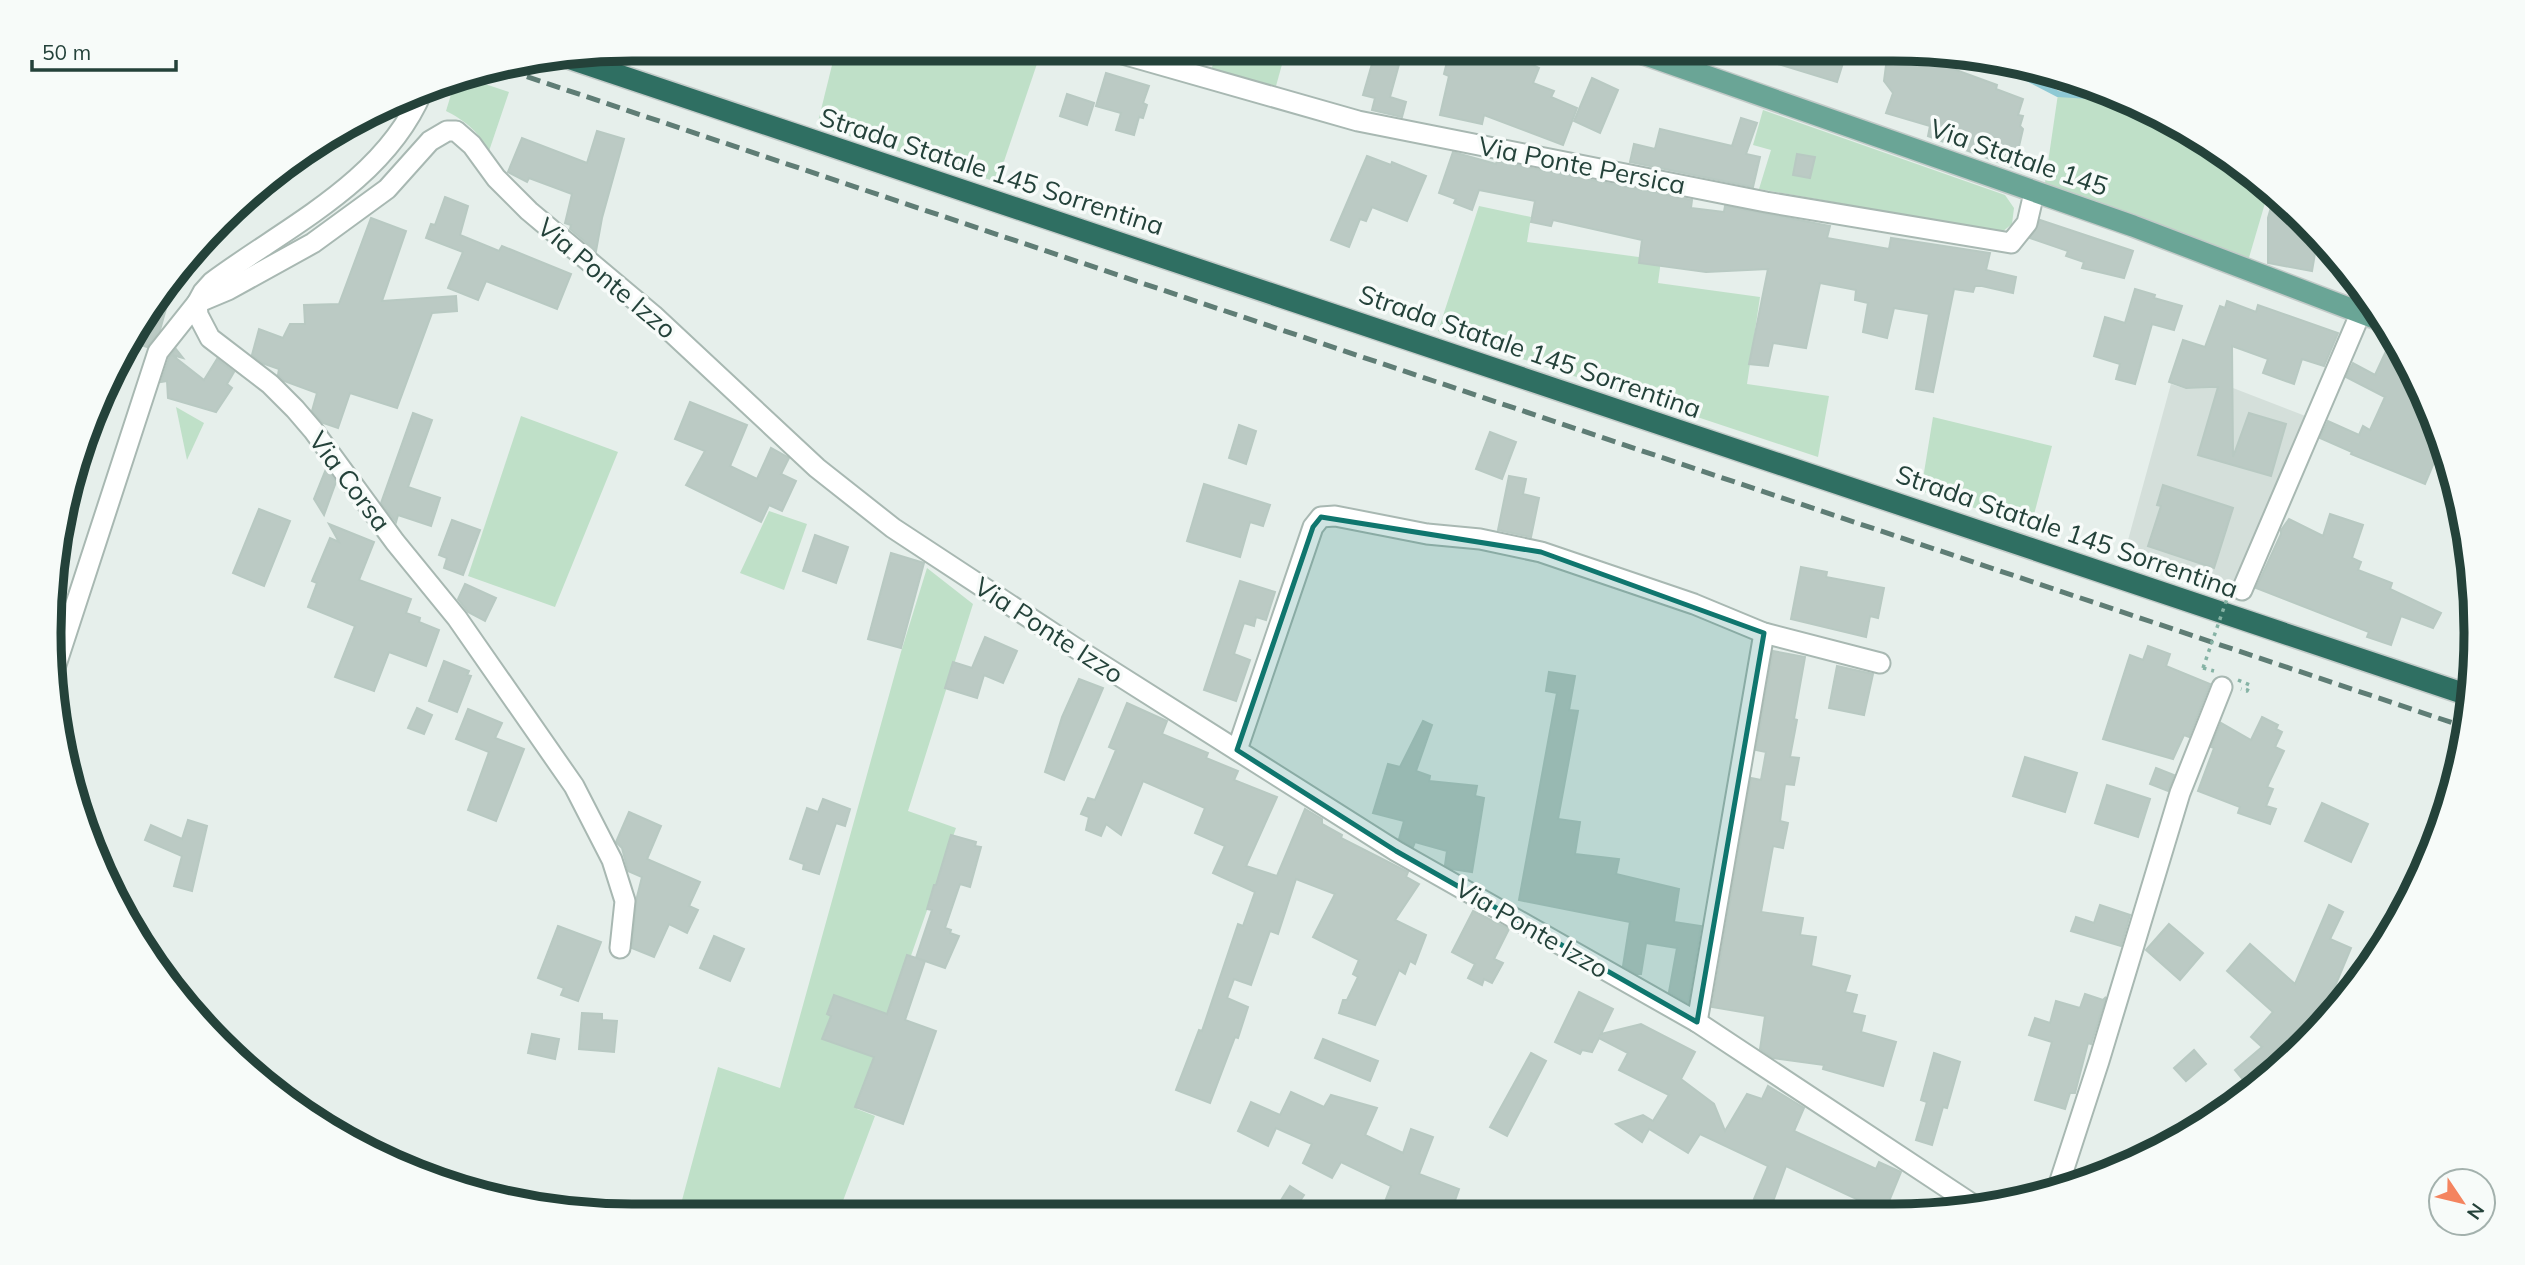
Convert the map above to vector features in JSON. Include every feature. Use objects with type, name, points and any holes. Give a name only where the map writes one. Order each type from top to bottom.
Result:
[{"type":"highway","name":"Strada Statale 145 Sorrentina","points":[[584,63],[2461,693]]},
{"type":"main road","name":"Via Statale 145","points":[[1663,61],[2133,226],[2367,314]]},
{"type":"street","name":"Via Ponte Persica","points":[[1144,61],[1358,121],[1766,202],[2011,243],[2027,223],[2034,193]]},
{"type":"street","points":[[61,648],[158,352],[212,282],[292,228],[364,171],[399,131],[414,105]]},
{"type":"street","name":"Via Ponte Izzo","points":[[197,303],[264,270],[346,220],[387,189],[430,141],[447,131],[456,131],[472,145],[496,178],[528,211],[653,315],[817,468],[893,527],[958,572],[1396,851],[1697,1022],[1964,1199]]},
{"type":"street","name":"Via Corsa","points":[[197,303],[198,315],[210,338],[270,384],[296,409],[330,452],[395,542],[457,618],[574,786],[612,860],[625,901],[620,948]]},
{"type":"street","points":[[2236,592],[2361,312]]},
{"type":"street","points":[[1237,750],[1312,527],[1321,517],[1335,516],[1541,552],[1694,604],[1764,633],[1880,663]]},
{"type":"street","points":[[1697,1022],[1764,633]]},
{"type":"street","points":[[2061,1178],[2180,793],[2222,687]]},
{"type":"path","points":[[2203,668],[2236,592]]},
{"type":"highlighted area","points":[[1321,517],[1541,552],[1764,633],[1697,1022],[1396,851],[1237,750],[1313,527]]},
{"type":"shaded area","points":[[2171,384],[2186,389],[2233,388],[2308,417],[2235,589],[2125,551]]},
{"type":"green space","points":[[833,61],[1038,61],[997,182],[817,126]]},
{"type":"green space","points":[[1214,61],[1283,61],[1276,86],[1211,71]]},
{"type":"green space","points":[[480,82],[509,92],[488,154],[482,140],[472,128],[446,111],[452,91]]},
{"type":"green space","points":[[2058,94],[2086,96],[2145,120],[2178,138],[2240,179],[2266,200],[2248,261],[2045,183]]},
{"type":"green space","points":[[1763,110],[2005,195],[2014,208],[2012,224],[2002,232],[1759,189],[1771,150],[1753,145]]},
{"type":"green space","points":[[1479,206],[1531,217],[1527,242],[1661,260],[1658,283],[1760,297],[1747,384],[1829,396],[1818,457],[1438,331]]},
{"type":"green space","points":[[176,407],[204,423],[187,460]]},
{"type":"green space","points":[[521,416],[618,452],[555,607],[468,576]]},
{"type":"green space","points":[[1933,417],[2052,446],[2031,526],[1921,491]]},
{"type":"green space","points":[[769,511],[807,524],[784,590],[740,573]]},
{"type":"green space","points":[[927,568],[973,604],[908,811],[956,828],[857,1109],[875,1116],[842,1204],[681,1204],[718,1067],[780,1088],[901,652]]},
{"type":"building","points":[[1373,61],[1400,61],[1390,97],[1406,102],[1402,117],[1372,110],[1375,98],[1363,95]]},
{"type":"building","points":[[1447,61],[1525,61],[1539,68],[1533,83],[1554,91],[1551,97],[1577,108],[1563,145],[1484,115],[1482,124],[1440,115],[1449,76],[1444,74]]},
{"type":"building","points":[[1768,61],[1844,61],[1837,82]]},
{"type":"building","points":[[1887,61],[1946,64],[1945,66],[1997,85],[1996,89],[2023,99],[2018,115],[2023,116],[2020,126],[2023,129],[2014,168],[1928,136],[1930,126],[1886,113],[1893,93],[1884,81]]},
{"type":"building","points":[[1106,73],[1149,86],[1143,103],[1147,105],[1143,118],[1139,117],[1134,135],[1116,130],[1121,113],[1096,106]]},
{"type":"building","points":[[1592,78],[1618,90],[1600,133],[1574,121]]},
{"type":"building","points":[[1067,94],[1094,103],[1087,125],[1060,116]]},
{"type":"building","points":[[1741,118],[1757,123],[1746,154],[1760,157],[1753,187],[1630,162],[1634,144],[1655,149],[1660,129],[1732,146]]},
{"type":"building","points":[[597,131],[624,139],[602,218],[596,251],[570,229],[571,225],[565,223],[572,194],[529,178],[527,182],[508,172],[522,138],[587,163]]},
{"type":"building","points":[[1453,152],[1496,164],[1497,161],[1692,200],[1691,208],[1724,212],[1725,206],[1830,226],[1827,238],[1889,249],[1891,238],[1990,253],[1986,270],[2016,277],[2013,293],[1982,286],[1975,286],[1973,292],[1954,289],[1933,392],[1916,389],[1929,314],[1894,308],[1887,338],[1863,332],[1868,303],[1855,300],[1856,290],[1820,283],[1806,348],[1773,343],[1768,366],[1749,364],[1768,269],[1706,272],[1639,263],[1642,240],[1553,220],[1551,226],[1531,222],[1535,201],[1479,190],[1472,210],[1454,203],[1456,199],[1439,193]]},
{"type":"building","points":[[1797,154],[1815,157],[1810,178],[1793,175]]},
{"type":"building","points":[[1367,156],[1391,165],[1392,162],[1426,176],[1407,221],[1372,207],[1366,221],[1360,219],[1349,247],[1331,240]]},
{"type":"building","points":[[445,197],[468,206],[460,235],[499,251],[502,246],[571,274],[557,309],[486,281],[478,300],[448,288],[463,252],[426,238],[431,224],[435,225]]},
{"type":"building","points":[[2271,205],[2316,249],[2312,271],[2268,263],[2268,218]]},
{"type":"building","points":[[371,218],[406,231],[382,301],[456,296],[457,311],[432,313],[397,408],[350,393],[338,428],[323,423],[312,411],[317,393],[284,381],[278,375],[279,369],[262,363],[252,355],[259,329],[283,338],[290,324],[305,324],[304,305],[339,304]]},
{"type":"building","points":[[2040,220],[2133,251],[2124,278],[2082,268],[2084,262],[2066,256],[2068,251],[2030,238]]},
{"type":"building","points":[[2135,289],[2182,306],[2174,330],[2152,324],[2135,384],[2116,379],[2120,364],[2094,356],[2105,317],[2125,323]]},
{"type":"building","points":[[168,300],[160,330],[147,347],[140,344]]},
{"type":"building","points":[[2227,301],[2256,312],[2258,305],[2338,333],[2324,366],[2302,359],[2294,384],[2263,373],[2268,359],[2232,346],[2233,457],[2249,413],[2286,424],[2271,476],[2198,455],[2218,387],[2186,388],[2169,382],[2183,340],[2205,347],[2220,306],[2225,308]]},
{"type":"building","points":[[176,349],[183,358],[172,355],[204,380],[217,359],[234,372],[227,384],[232,388],[216,412],[168,398],[167,381],[161,382],[169,358]]},
{"type":"building","points":[[2386,351],[2390,353],[2420,414],[2436,458],[2425,484],[2351,454],[2352,452],[2320,438],[2328,421],[2359,435],[2363,426],[2370,430],[2385,397],[2346,377],[2353,363],[2375,375]]},
{"type":"building","points":[[690,402],[747,425],[730,466],[757,479],[771,448],[789,458],[781,474],[796,481],[782,511],[769,505],[761,522],[686,485],[705,451],[675,439]]},
{"type":"building","points":[[413,413],[432,420],[408,487],[440,498],[431,526],[398,515],[396,522],[381,503]]},
{"type":"building","points":[[1239,425],[1256,431],[1246,464],[1229,458]]},
{"type":"building","points":[[1490,432],[1516,442],[1502,479],[1476,469]]},
{"type":"building","points":[[326,469],[336,482],[324,515],[314,499]]},
{"type":"building","points":[[1509,476],[1526,479],[1523,494],[1539,498],[1531,537],[1498,530]]},
{"type":"building","points":[[1204,484],[1270,505],[1263,526],[1250,522],[1240,557],[1187,541]]},
{"type":"building","points":[[2163,485],[2233,508],[2214,568],[2148,546],[2161,506],[2157,505]]},
{"type":"building","points":[[259,509],[290,521],[264,586],[233,573]]},
{"type":"building","points":[[2330,514],[2363,525],[2352,558],[2361,562],[2358,570],[2392,583],[2390,589],[2441,613],[2433,628],[2401,616],[2391,645],[2367,637],[2369,632],[2256,588],[2281,530],[2289,519],[2323,536]]},
{"type":"building","points":[[452,520],[480,530],[463,575],[444,568],[447,558],[439,555]]},
{"type":"building","points":[[329,524],[374,542],[359,580],[411,599],[406,613],[439,630],[426,666],[389,652],[374,691],[335,677],[355,626],[308,607],[317,583],[312,581],[330,538],[339,542]]},
{"type":"building","points":[[815,535],[848,547],[836,583],[803,571]]},
{"type":"building","points":[[891,553],[924,563],[901,648],[868,639]]},
{"type":"building","points":[[1801,567],[1827,572],[1826,577],[1884,588],[1878,618],[1870,616],[1866,637],[1791,619]]},
{"type":"building","points":[[1240,581],[1275,592],[1266,620],[1256,617],[1254,626],[1244,623],[1234,654],[1250,660],[1236,701],[1204,690]]},
{"type":"building","points":[[465,584],[496,598],[485,621],[468,612],[458,599]]},
{"type":"building","points":[[985,637],[1017,651],[1003,683],[984,675],[977,698],[945,688],[953,662],[972,668]]},
{"type":"building","points":[[2148,646],[2170,654],[2166,666],[2210,684],[2189,737],[2184,735],[2173,759],[2103,739],[2130,655],[2143,660]]},
{"type":"building","points":[[1773,651],[1805,657],[1790,757],[1799,758],[1794,785],[1785,784],[1780,821],[1788,823],[1783,848],[1773,846],[1761,912],[1803,918],[1800,935],[1816,937],[1811,966],[1850,976],[1845,992],[1857,995],[1852,1013],[1865,1016],[1861,1032],[1896,1042],[1883,1086],[1823,1069],[1824,1065],[1773,1058],[1760,1049],[1765,1016],[1712,1007],[1751,778],[1761,780],[1766,752],[1756,750]]},
{"type":"building","points":[[444,661],[469,671],[467,675],[471,676],[457,712],[429,701]]},
{"type":"building","points":[[1837,666],[1873,674],[1864,715],[1829,708]]},
{"type":"building","points":[[1549,672],[1575,676],[1569,710],[1578,711],[1558,819],[1580,822],[1575,854],[1619,859],[1616,874],[1679,889],[1674,922],[1701,926],[1688,1003],[1669,992],[1677,948],[1646,943],[1641,974],[1637,974],[1623,966],[1630,922],[1519,900],[1557,693],[1546,691]]},
{"type":"building","points":[[1079,679],[1103,688],[1064,780],[1045,772],[1062,717]]},
{"type":"building","points":[[1127,703],[1167,721],[1162,734],[1208,753],[1206,758],[1238,771],[1234,780],[1277,797],[1246,866],[1277,876],[1305,809],[1322,819],[1322,824],[1342,835],[1341,838],[1408,872],[1406,877],[1419,884],[1395,920],[1426,935],[1415,964],[1410,961],[1405,974],[1399,970],[1375,1025],[1339,1013],[1343,1000],[1347,1000],[1358,977],[1353,974],[1359,960],[1313,937],[1335,894],[1296,879],[1278,934],[1270,931],[1251,985],[1234,979],[1227,998],[1248,1007],[1238,1038],[1235,1037],[1210,1103],[1176,1090],[1199,1030],[1202,1031],[1238,924],[1243,926],[1255,892],[1213,873],[1225,846],[1195,833],[1205,808],[1143,781],[1121,835],[1106,824],[1101,836],[1086,830],[1089,817],[1081,814],[1088,798],[1095,800],[1116,750],[1109,747]]},
{"type":"building","points":[[417,708],[432,715],[424,734],[408,728]]},
{"type":"building","points":[[468,709],[502,723],[495,738],[524,749],[496,821],[468,810],[489,752],[456,739]]},
{"type":"building","points":[[2262,717],[2278,725],[2276,729],[2282,732],[2275,747],[2284,751],[2267,787],[2273,789],[2266,806],[2276,809],[2270,824],[2238,813],[2240,807],[2198,791],[2221,723],[2251,740]]},
{"type":"building","points":[[1423,721],[1432,725],[1416,771],[1430,776],[1429,781],[1477,786],[1475,796],[1484,798],[1472,872],[1452,869],[1445,865],[1447,851],[1415,842],[1413,847],[1399,839],[1404,821],[1373,813],[1388,764],[1400,767]]},
{"type":"building","points":[[2025,757],[2077,773],[2065,812],[2013,796]]},
{"type":"building","points":[[2156,768],[2174,775],[2168,791],[2150,784]]},
{"type":"building","points":[[2107,785],[2150,799],[2138,837],[2095,823]]},
{"type":"building","points":[[823,799],[850,809],[845,826],[836,823],[819,874],[803,869],[804,864],[790,859],[807,808],[818,812]]},
{"type":"building","points":[[2322,803],[2368,824],[2351,862],[2305,841]]},
{"type":"building","points":[[629,812],[661,826],[647,859],[700,882],[689,906],[698,910],[687,933],[669,924],[654,957],[632,948],[637,897],[642,877],[628,871],[622,848],[616,842]]},
{"type":"building","points":[[188,820],[207,826],[192,891],[174,886],[182,856],[145,840],[151,825],[182,839]]},
{"type":"building","points":[[951,835],[976,842],[975,846],[981,847],[970,887],[960,884],[945,928],[959,936],[945,968],[916,958],[932,910],[927,909]]},
{"type":"building","points":[[2100,905],[2130,915],[2121,946],[2071,931],[2076,917],[2094,923]]},
{"type":"building","points":[[2329,905],[2343,912],[2330,939],[2351,948],[2333,991],[2335,993],[2296,1036],[2245,1082],[2235,1070],[2262,1047],[2251,1037],[2273,1012],[2227,971],[2250,944],[2295,984]]},
{"type":"building","points":[[1473,911],[1509,929],[1494,959],[1503,963],[1492,983],[1484,979],[1482,985],[1468,978],[1475,964],[1452,952]]},
{"type":"building","points":[[2169,924],[2203,953],[2180,980],[2146,950]]},
{"type":"building","points":[[558,926],[601,942],[578,1001],[561,995],[564,988],[538,978]]},
{"type":"building","points":[[714,936],[744,949],[730,981],[700,968]]},
{"type":"building","points":[[907,955],[925,961],[905,1020],[936,1031],[903,1124],[855,1107],[874,1057],[822,1039],[831,1016],[827,1014],[834,995],[887,1014]]},
{"type":"building","points":[[1579,992],[1613,1009],[1601,1034],[1641,1024],[1695,1052],[1681,1079],[1714,1104],[1725,1131],[1747,1094],[1762,1099],[1768,1086],[1804,1108],[1794,1131],[1876,1169],[1879,1162],[1901,1172],[1888,1204],[1862,1204],[1863,1202],[1786,1166],[1772,1204],[1754,1199],[1768,1166],[1700,1134],[1688,1153],[1649,1129],[1642,1142],[1616,1124],[1643,1115],[1653,1121],[1669,1095],[1619,1070],[1628,1053],[1599,1038],[1592,1052],[1582,1050],[1580,1054],[1555,1042]]},
{"type":"building","points":[[2085,994],[2103,1000],[2106,997],[2091,1044],[2088,1043],[2075,1093],[2070,1093],[2065,1109],[2035,1100],[2052,1042],[2029,1035],[2035,1018],[2050,1023],[2056,1001],[2080,1008]]},
{"type":"building","points":[[582,1013],[602,1014],[602,1020],[617,1021],[614,1052],[579,1049]]},
{"type":"building","points":[[532,1034],[559,1039],[555,1059],[528,1053]]},
{"type":"building","points":[[1323,1039],[1378,1061],[1370,1081],[1315,1058]]},
{"type":"building","points":[[2194,1050],[2206,1064],[2186,1081],[2174,1068]]},
{"type":"building","points":[[1531,1053],[1546,1061],[1507,1136],[1490,1127]]},
{"type":"building","points":[[1934,1053],[1960,1062],[1947,1108],[1943,1107],[1932,1145],[1916,1140],[1927,1102],[1921,1100]]},
{"type":"building","points":[[1291,1092],[1324,1107],[1331,1095],[1377,1108],[1365,1135],[1403,1153],[1411,1129],[1433,1137],[1419,1174],[1459,1189],[1454,1204],[1384,1204],[1391,1186],[1341,1162],[1332,1178],[1303,1163],[1312,1144],[1276,1128],[1268,1146],[1238,1131],[1251,1102],[1280,1115]]},
{"type":"building","points":[[1290,1186],[1304,1195],[1298,1204],[1280,1202]]},
{"type":"waterway","points":[[2026,78],[2058,94],[2086,96]]},
{"type":"railway","points":[[516,73],[2456,724]]}]
